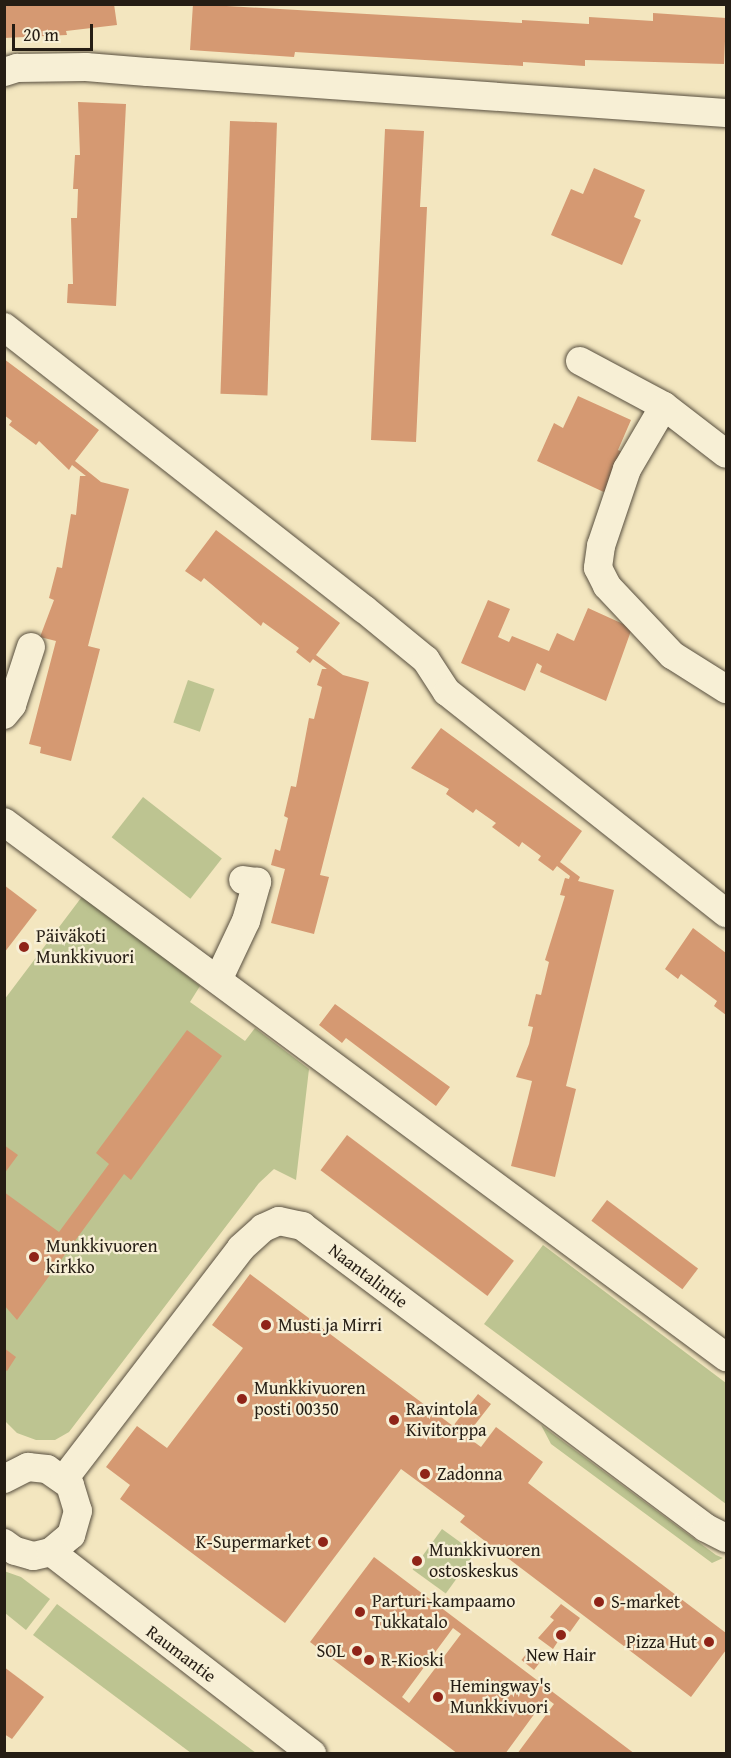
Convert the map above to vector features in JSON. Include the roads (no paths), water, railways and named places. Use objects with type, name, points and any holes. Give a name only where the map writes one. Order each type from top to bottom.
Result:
[{"type":"street","points":[[4,72],[17,68],[86,67],[726,113]]},
{"type":"street","points":[[4,327],[364,609],[426,660],[447,692],[726,913]]},
{"type":"street","points":[[580,361],[663,406],[726,454]]},
{"type":"street","points":[[663,406],[627,469],[601,546],[598,568],[607,586],[672,655],[726,689]]},
{"type":"street","points":[[4,715],[12,705],[30,647]]},
{"type":"street","points":[[4,822],[219,978],[726,1357]]},
{"type":"street","points":[[219,978],[246,921],[257,882],[243,880]]},
{"type":"street","name":"Naantalintie","points":[[64,1479],[241,1248],[263,1228],[279,1221],[302,1227],[706,1528],[726,1538]]},
{"type":"street","points":[[4,1544],[15,1551],[33,1556],[51,1552],[62,1545],[76,1524],[77,1502],[64,1479],[38,1467],[6,1474]]},
{"type":"street","name":"Raumantie","points":[[51,1552],[312,1754]]},
{"type":"place","name":"Päiväkoti Munkkivuori","points":[[24,947]]},
{"type":"place","name":"Munkkivuoren kirkko","points":[[34,1257]]},
{"type":"place","name":"Musti ja Mirri","points":[[266,1325]]},
{"type":"place","name":"Munkkivuoren posti 00350","points":[[242,1399]]},
{"type":"place","name":"Ravintola Kivitorppa","points":[[394,1420]]},
{"type":"place","name":"Zadonna","points":[[425,1474]]},
{"type":"place","name":"K-Supermarket","points":[[323,1542]]},
{"type":"place","name":"Munkkivuoren ostoskeskus","points":[[417,1561]]},
{"type":"place","name":"S-market","points":[[599,1602]]},
{"type":"place","name":"Parturi-kampaamo Tukkatalo","points":[[360,1612]]},
{"type":"place","name":"New Hair","points":[[561,1635]]},
{"type":"place","name":"Pizza Hut","points":[[709,1642]]},
{"type":"place","name":"SOL","points":[[357,1651]]},
{"type":"place","name":"R-Kioski","points":[[369,1660]]},
{"type":"place","name":"Hemingway's Munkkivuori","points":[[438,1697]]}]
